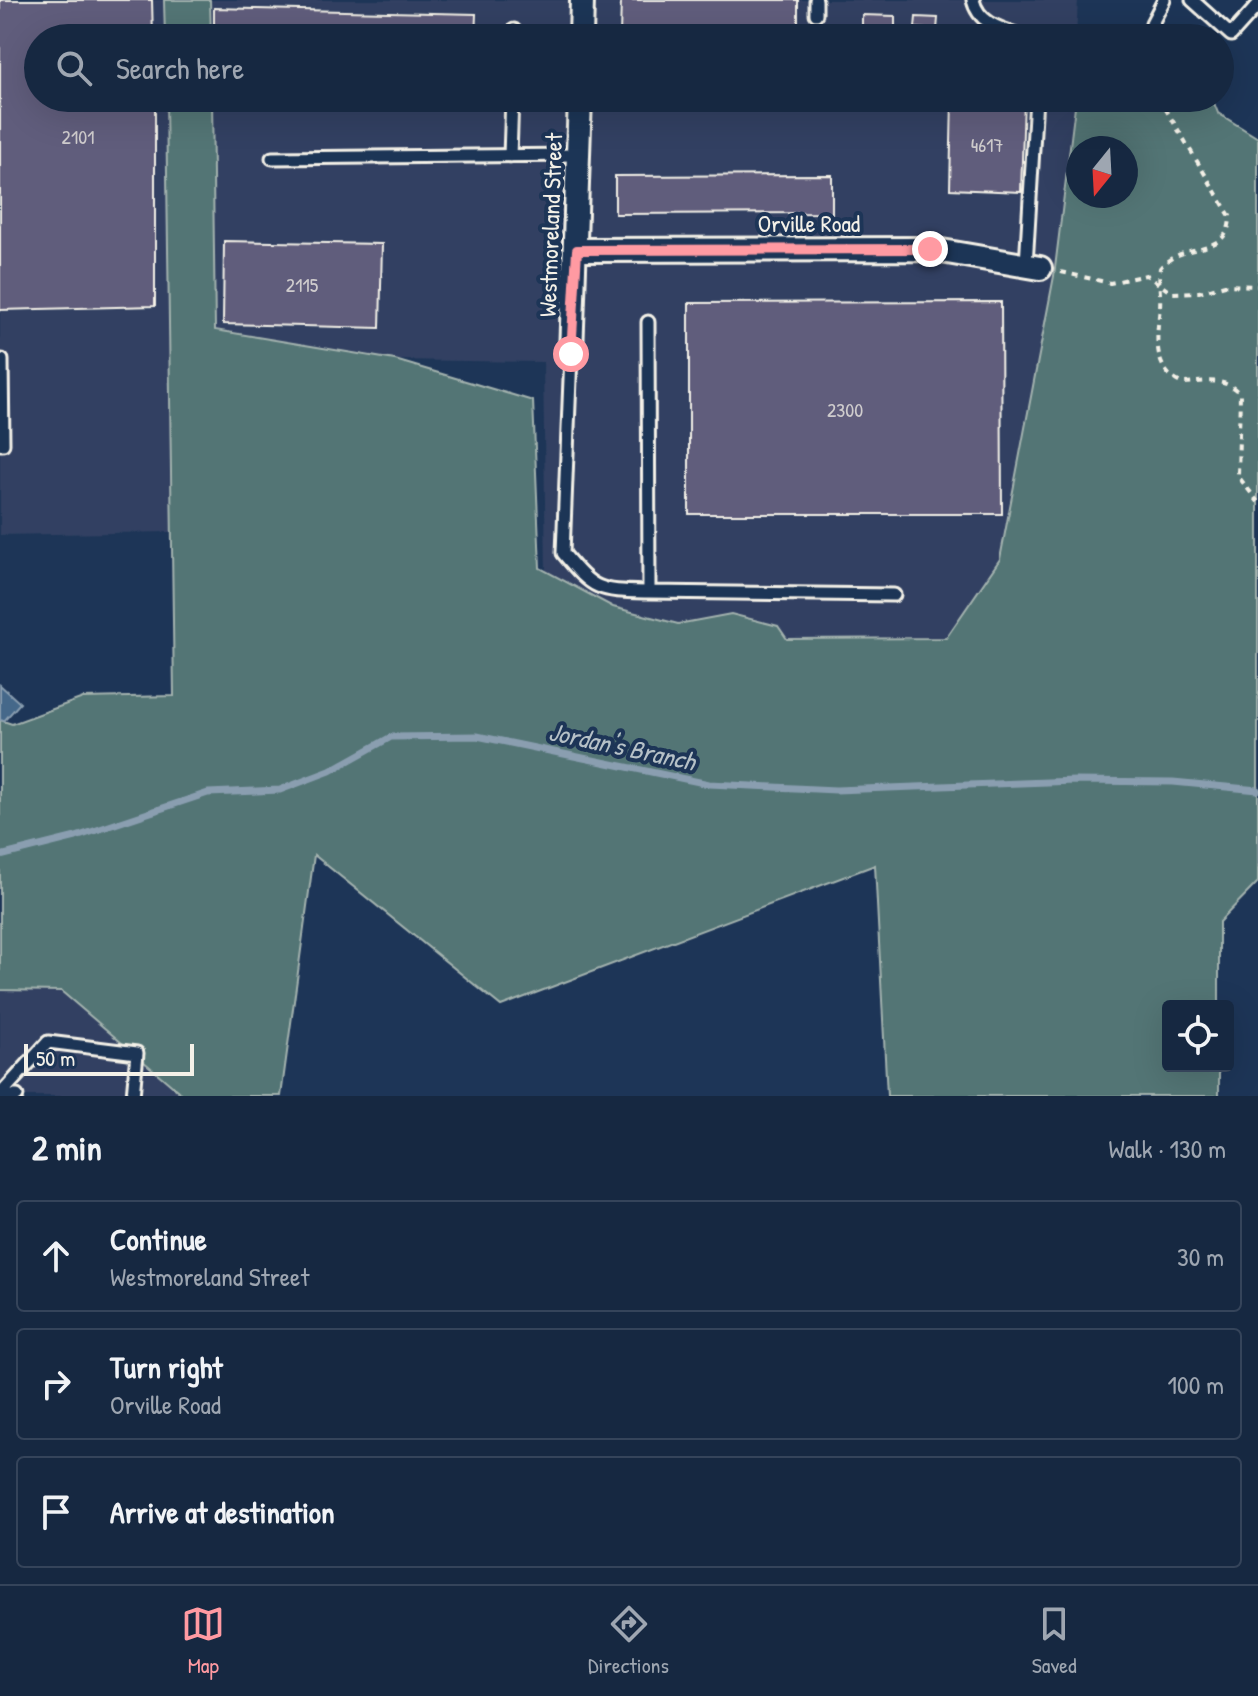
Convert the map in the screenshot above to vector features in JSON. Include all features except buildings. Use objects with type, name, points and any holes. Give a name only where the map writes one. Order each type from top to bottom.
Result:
[{"type":"street","points":[[581,24],[582,0]]},
{"type":"street","name":"Westmoreland Street","points":[[571,354],[580,112]]},
{"type":"street","name":"Orville Road","points":[[577,250],[930,249],[1033,267]]},
{"type":"lane","points":[[816,0],[816,14]]},
{"type":"lane","points":[[973,0],[976,12],[992,24]]},
{"type":"lane","points":[[1152,23],[1164,0]]},
{"type":"lane","points":[[1192,0],[1219,24]]},
{"type":"lane","points":[[1234,32],[1258,5]]},
{"type":"lane","points":[[510,156],[512,112]]},
{"type":"lane","points":[[1033,267],[1036,112]]},
{"type":"lane","points":[[272,158],[579,155]]},
{"type":"lane","points":[[648,322],[649,592]]},
{"type":"lane","points":[[571,354],[563,553],[588,583],[610,591],[894,595]]},
{"type":"lane","points":[[0,444],[3,444],[2,360]]},
{"type":"lane","points":[[0,1095],[48,1042],[137,1053],[133,1096]]},
{"type":"lane","points":[[0,1095],[17,1096]]},
{"type":"path","points":[[1168,112],[1230,216],[1230,228],[1222,239],[1209,247],[1183,250],[1169,257],[1160,268],[1157,282],[1161,303],[1156,335],[1166,372],[1181,383],[1225,383],[1240,394],[1238,476],[1258,502]]},
{"type":"path","points":[[1033,267],[1110,283],[1146,275],[1172,293],[1199,292],[1225,285],[1258,286]]},
{"type":"shaded area","points":[[0,0],[1078,0],[1077,24],[24,24],[24,112],[1074,112],[1073,136],[1066,136],[1066,208],[1070,208],[1055,650],[547,647],[543,362],[174,357],[171,532],[0,535]]},
{"type":"shaded area","points":[[0,685],[20,703],[4,721],[0,720]]},
{"type":"shaded area","points":[[64,979],[198,1096],[0,1096],[0,988]]},
{"type":"green space","points":[[164,0],[210,0],[211,24],[165,24]]},
{"type":"green space","points":[[166,112],[212,112],[215,330],[395,360],[533,401],[540,568],[613,607],[678,624],[731,614],[778,626],[787,639],[946,638],[1000,559],[1054,276],[1066,179],[1066,208],[1138,208],[1138,136],[1071,136],[1074,112],[1218,112],[1258,138],[1258,882],[1219,922],[1219,1000],[1162,1000],[1162,1072],[1219,1072],[1219,1096],[887,1096],[875,865],[501,1006],[314,855],[281,1096],[184,1096],[61,991],[0,990],[0,720],[12,724],[83,698],[174,696]]},
{"type":"waterway","name":"Jordan's Branch","points":[[0,856],[76,837],[208,793],[280,790],[330,771],[391,737],[477,736],[709,784],[836,790],[1075,781],[1173,782],[1258,790]]},
{"type":"route","points":[[571,354],[577,250],[930,249]]}]
